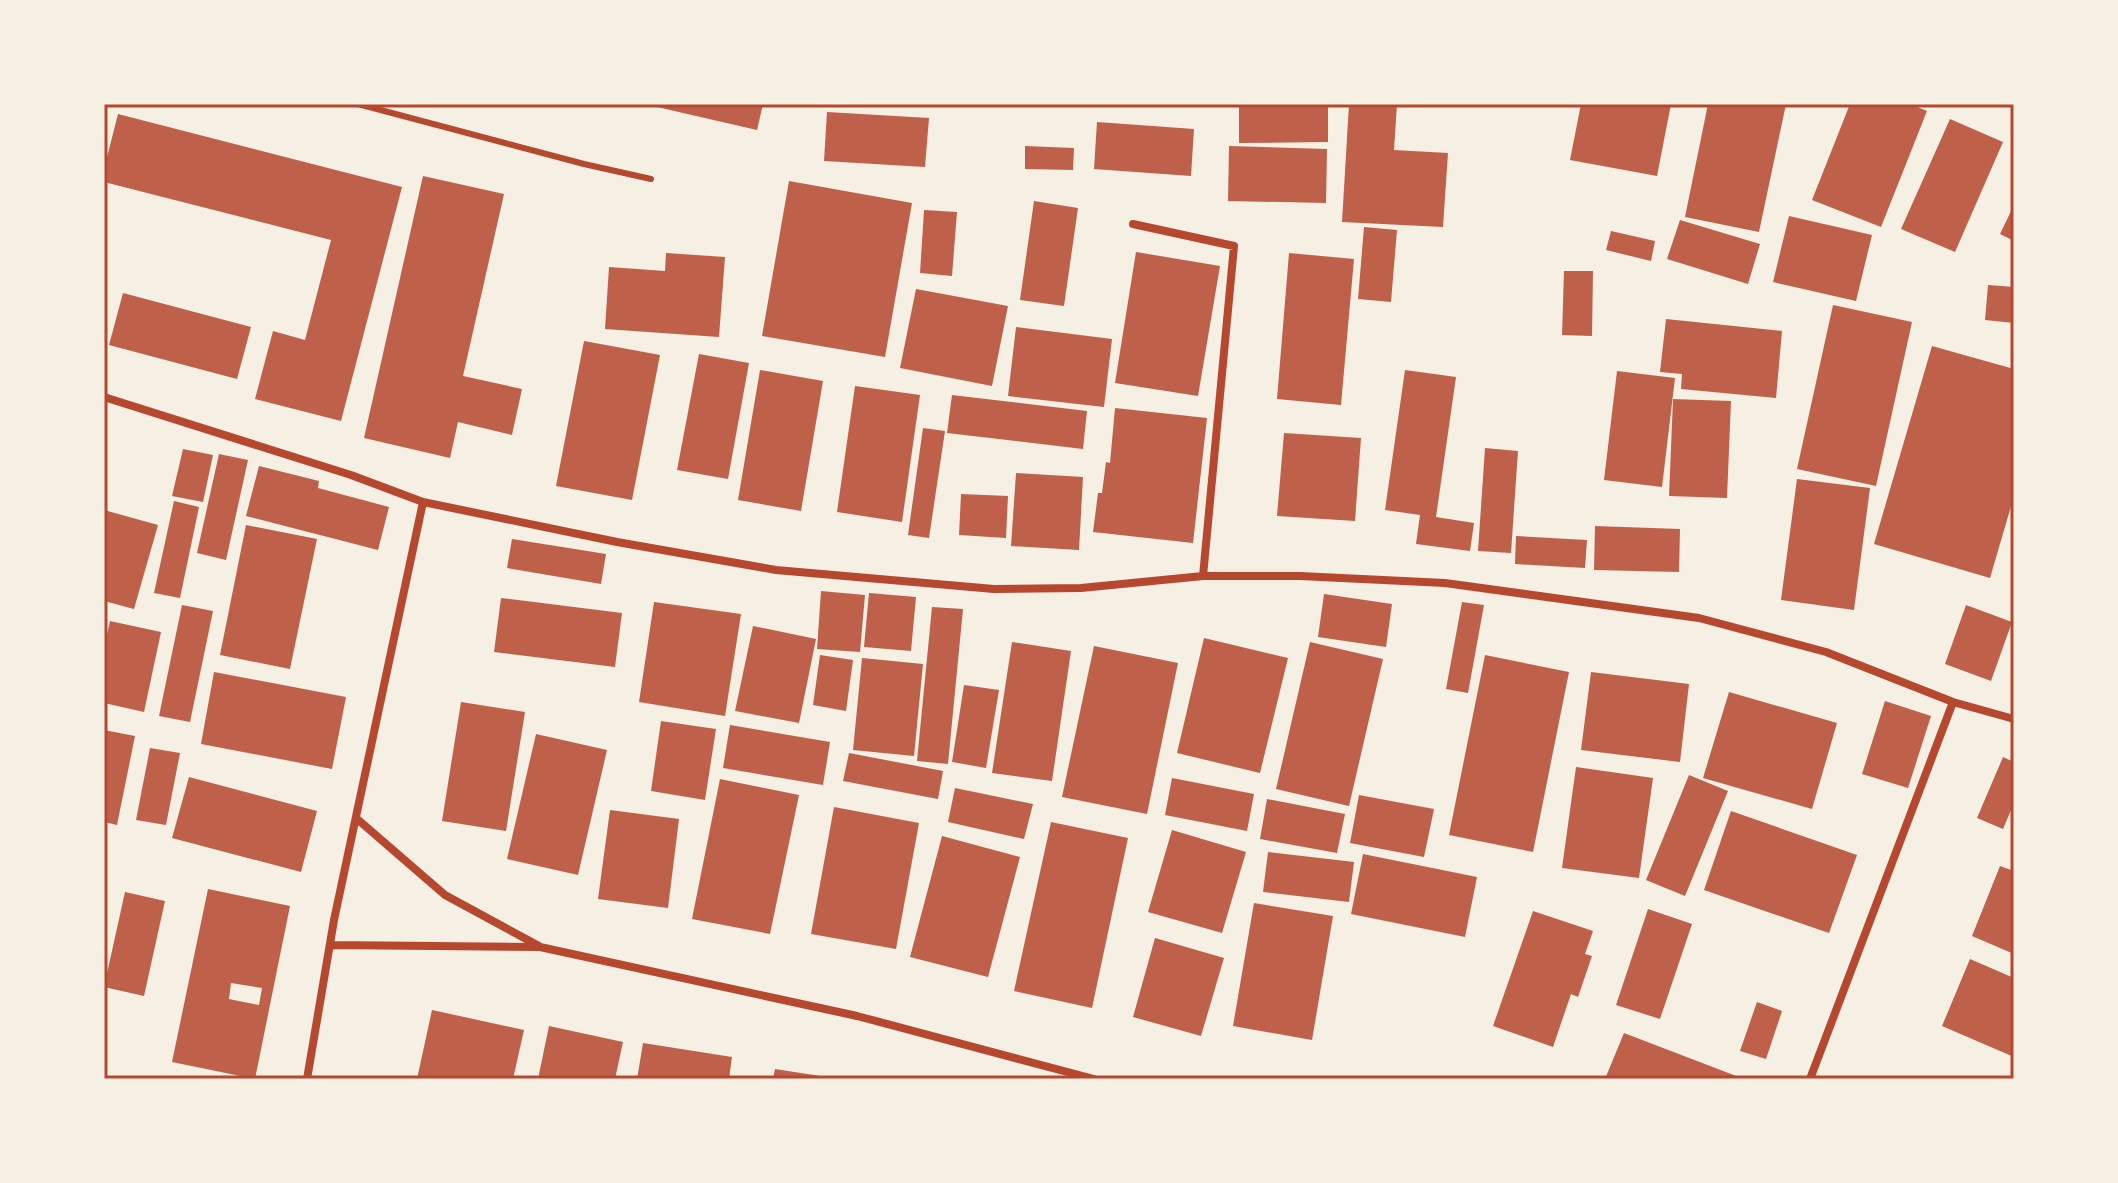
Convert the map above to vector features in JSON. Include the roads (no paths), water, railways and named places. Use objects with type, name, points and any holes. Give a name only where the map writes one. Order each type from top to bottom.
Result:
[{"type":"street","points":[[1133,224],[1234,246],[1203,576]]},
{"type":"street","points":[[104,397],[351,475],[423,502],[617,542],[776,570],[994,589],[1081,588],[1203,576],[1300,576],[1445,583],[1699,618],[1826,652],[1953,702],[2014,719]]},
{"type":"street","points":[[307,1079],[330,945],[423,502]]},
{"type":"street","points":[[1810,1079],[1953,702]]},
{"type":"street","points":[[356,818],[445,895],[540,947]]},
{"type":"street","points":[[330,945],[540,947],[857,1016],[1094,1079]]},
{"type":"lane","points":[[358,104],[651,179]]}]
